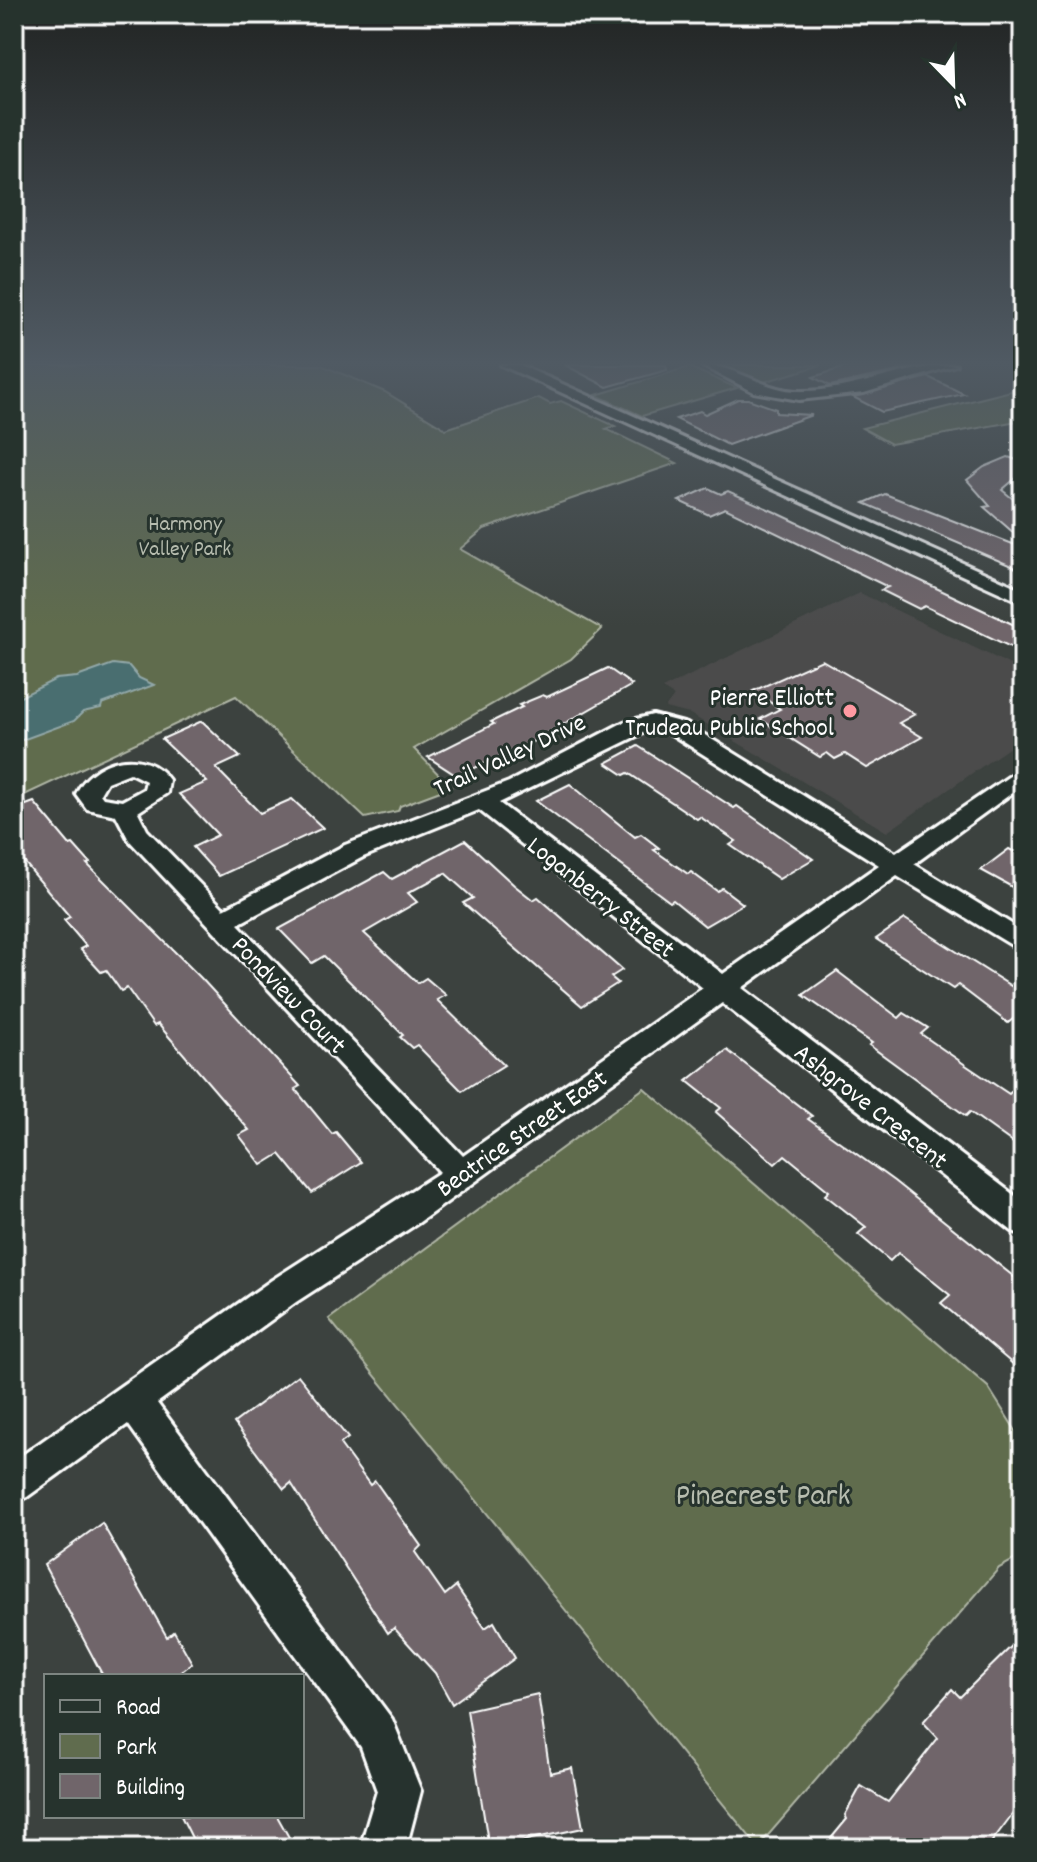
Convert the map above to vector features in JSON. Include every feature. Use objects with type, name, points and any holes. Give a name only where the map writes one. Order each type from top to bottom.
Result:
[{"type":"street","points":[[701,452],[1023,597]]},
{"type":"street","name":"Trail Valley Drive","points":[[221,922],[383,837],[483,802],[632,727],[653,721],[679,729],[896,865]]},
{"type":"street","name":"Beatrice Street East","points":[[14,1484],[284,1291],[461,1174],[1023,774]]},
{"type":"street","name":"Loganberry Street","points":[[483,802],[721,989]]},
{"type":"street","name":"Pondview Court","points":[[125,809],[137,834],[461,1174]]},
{"type":"street","points":[[896,865],[1023,943]]},
{"type":"street","name":"Ashgrove Crescent","points":[[721,989],[1023,1221]]},
{"type":"street","points":[[132,1399],[377,1734],[399,1791],[383,1848]]},
{"type":"shaded area","name":"Pierre Elliott Trudeau Public School","points":[[860,593],[1023,671],[1023,738],[887,832],[690,714],[665,708],[674,696],[662,689]]},
{"type":"green space","name":"Harmony Valley Park","points":[[14,452],[654,452],[677,463],[484,529],[460,549],[602,629],[571,659],[414,749],[451,787],[400,806],[398,811],[365,818],[236,696],[14,800]]},
{"type":"green space","name":"Pinecrest Park","points":[[644,1088],[988,1387],[1023,1442],[1023,1555],[999,1568],[758,1847],[329,1319]]},
{"type":"water","points":[[113,664],[129,666],[139,678],[154,685],[102,704],[101,708],[83,712],[74,721],[14,743],[14,700],[56,679],[77,677]]},
{"type":"building","points":[[1008,457],[1023,462],[1023,472],[1002,490],[1023,507],[1023,541],[984,507],[990,506],[967,480],[984,467]]},
{"type":"building","points":[[708,488],[721,494],[728,491],[775,512],[1023,629],[1023,653],[925,606],[919,609],[881,590],[888,587],[725,508],[709,515],[679,501]]},
{"type":"building","points":[[885,494],[1023,548],[1023,571],[864,503]]},
{"type":"building","points":[[822,660],[915,714],[899,723],[922,737],[867,768],[845,754],[835,759],[827,753],[820,757],[760,719],[780,709],[753,691]]},
{"type":"building","points":[[608,668],[632,685],[532,742],[457,776],[428,757],[494,724],[491,722],[522,707],[519,705],[543,695],[547,697]]},
{"type":"building","points":[[202,721],[240,757],[216,768],[260,813],[292,799],[323,828],[219,876],[193,847],[218,835],[179,794],[207,782],[162,739]]},
{"type":"building","points":[[638,746],[734,808],[737,806],[813,859],[779,879],[730,845],[736,841],[628,773],[624,775],[606,763]]},
{"type":"building","points":[[570,784],[635,837],[641,834],[659,848],[654,850],[688,874],[691,872],[717,891],[722,888],[743,904],[705,926],[673,900],[670,902],[536,801]]},
{"type":"building","points":[[14,791],[26,805],[34,802],[70,845],[73,844],[90,863],[87,864],[201,978],[300,1086],[295,1089],[332,1134],[336,1132],[361,1162],[312,1193],[280,1154],[262,1165],[239,1135],[249,1130],[158,1024],[154,1026],[127,988],[121,991],[106,970],[101,972],[80,949],[86,946],[64,920],[70,917],[14,850]]},
{"type":"building","points":[[465,840],[514,885],[533,900],[538,897],[622,970],[611,977],[618,983],[582,1006],[463,903],[473,898],[445,873],[408,893],[417,902],[364,933],[418,983],[426,978],[446,995],[437,1000],[504,1065],[462,1091],[417,1045],[412,1048],[400,1037],[403,1035],[324,956],[312,963],[279,929],[384,872],[392,879]]},
{"type":"building","points":[[1009,849],[1023,856],[1023,893],[981,870]]},
{"type":"building","points":[[905,919],[1011,986],[1023,977],[1023,1011],[1008,1023],[958,985],[953,989],[876,939]]},
{"type":"building","points":[[837,971],[899,1018],[904,1013],[928,1028],[921,1034],[967,1066],[1009,1094],[1012,1091],[1023,1098],[1023,1150],[970,1112],[966,1116],[869,1045],[872,1043],[803,995]]},
{"type":"building","points":[[727,1050],[812,1116],[808,1119],[894,1181],[1023,1284],[1023,1358],[1015,1366],[941,1303],[950,1295],[898,1253],[890,1261],[858,1234],[866,1227],[825,1195],[829,1191],[785,1155],[775,1164],[716,1112],[721,1108],[687,1081]]},
{"type":"building","points":[[298,1375],[348,1438],[340,1444],[370,1485],[375,1481],[421,1546],[415,1552],[445,1595],[456,1586],[485,1628],[494,1622],[515,1658],[452,1704],[435,1673],[394,1628],[388,1633],[291,1483],[284,1489],[234,1423]]},
{"type":"building","points":[[102,1523],[167,1637],[174,1631],[192,1663],[178,1674],[102,1674],[44,1565]]},
{"type":"building","points":[[1023,1635],[1023,1800],[987,1848],[823,1848],[847,1819],[845,1815],[861,1786],[888,1802],[938,1738],[923,1722],[952,1689],[960,1697]]},
{"type":"building","points":[[538,1694],[550,1773],[572,1768],[583,1828],[489,1848],[467,1710]]},
{"type":"building","points":[[182,1818],[278,1818],[295,1848],[197,1848]]},
{"type":"place","name":"Pierre Elliott Trudeau Public School","points":[[850,711]]}]
